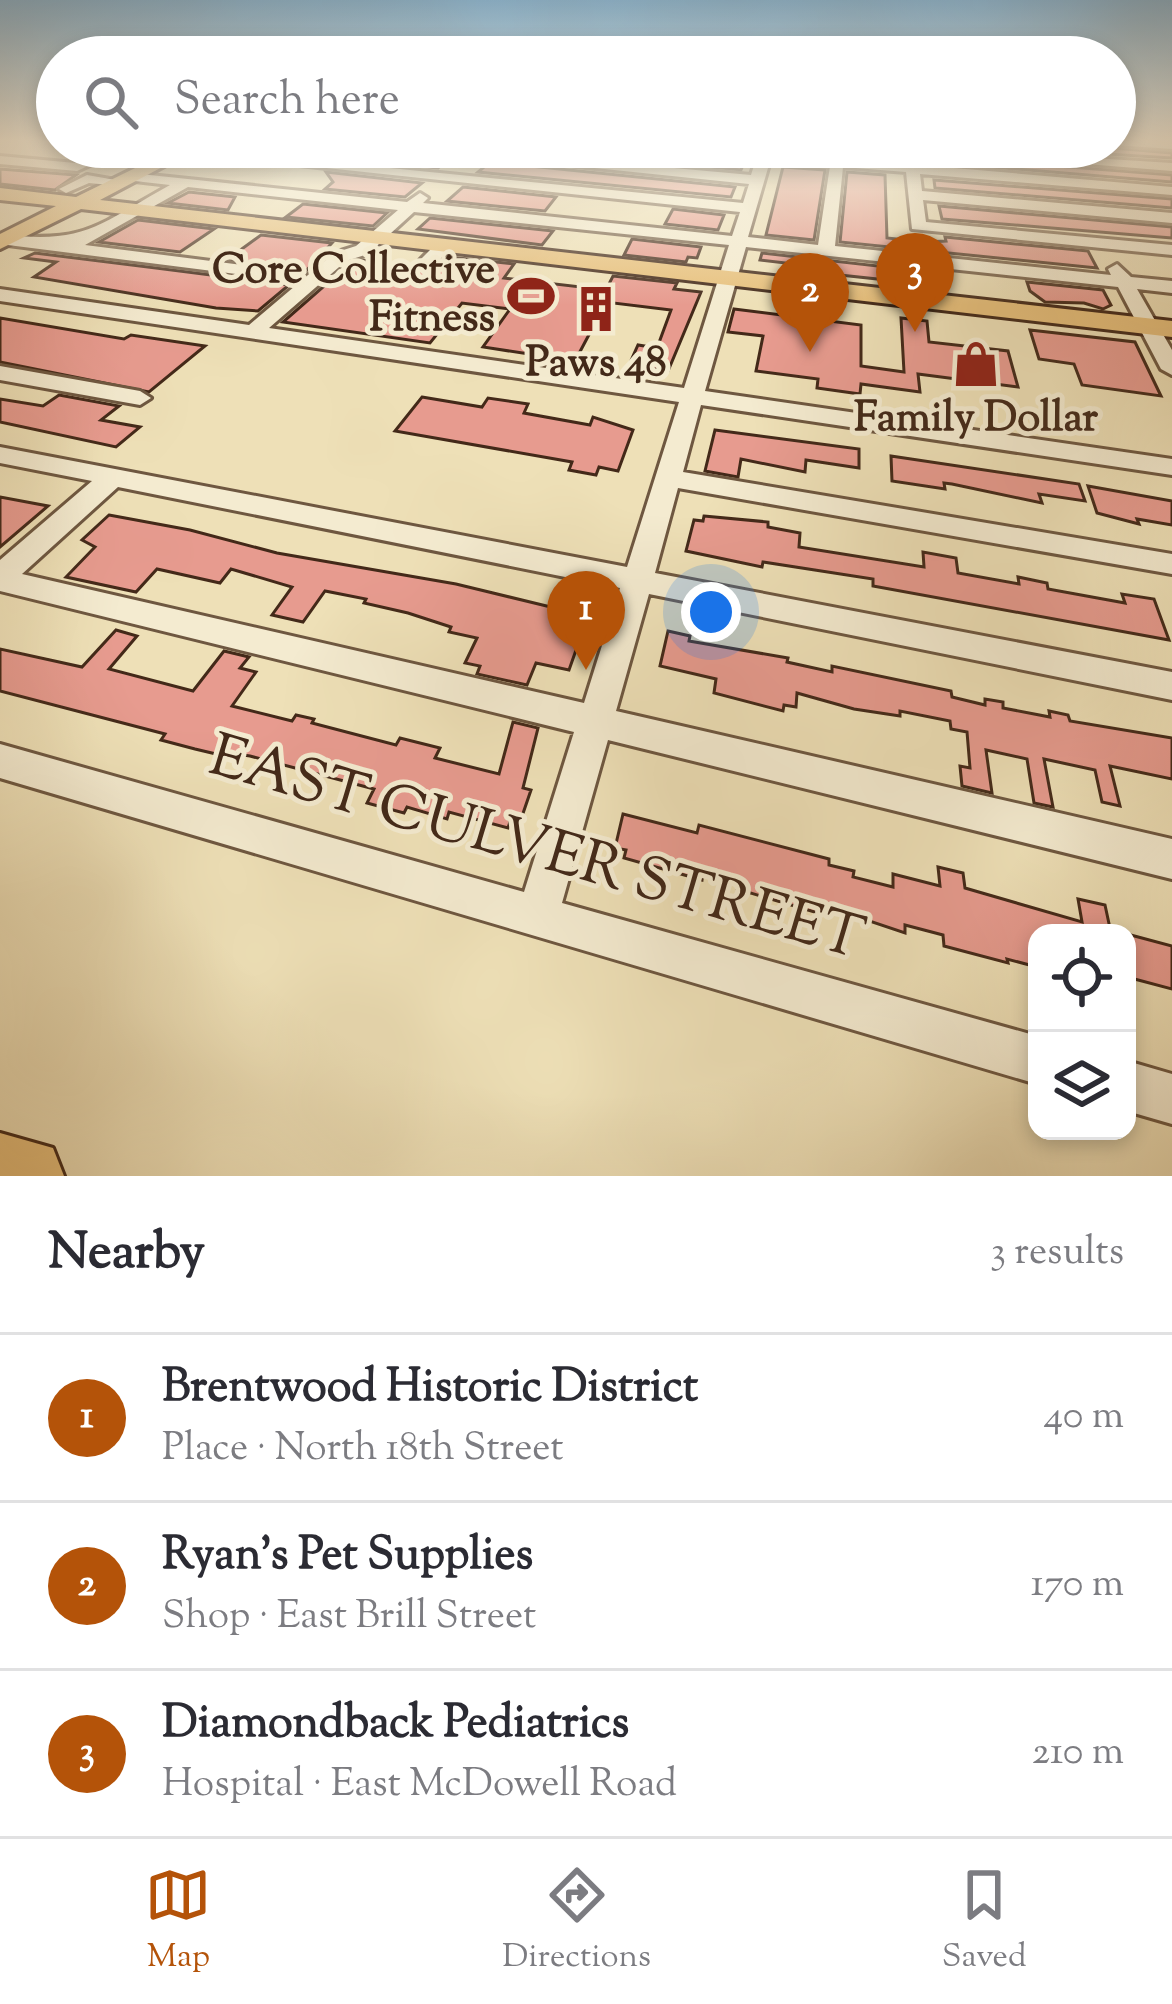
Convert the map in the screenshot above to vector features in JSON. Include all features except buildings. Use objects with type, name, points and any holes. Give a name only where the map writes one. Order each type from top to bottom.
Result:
[{"type":"highway","points":[[0,1172],[25,1176]]},
{"type":"main road","points":[[6,195],[1161,328]]},
{"type":"main road","points":[[2,240],[94,195]]},
{"type":"street","points":[[76,195],[52,238],[75,242],[163,195]]},
{"type":"street","points":[[302,195],[1172,287]]},
{"type":"street","points":[[252,333],[340,257],[357,254],[424,195]]},
{"type":"street","points":[[537,917],[751,195]]},
{"type":"street","points":[[826,250],[833,195]]},
{"type":"street","points":[[1172,218],[916,195],[918,226],[1172,250]]},
{"type":"street","points":[[73,205],[112,222]]},
{"type":"street","points":[[27,229],[54,232]]},
{"type":"street","points":[[2,240],[292,276]]},
{"type":"street","points":[[1103,244],[1124,282],[1161,328],[1172,368]]},
{"type":"street","points":[[426,264],[444,246]]},
{"type":"street","points":[[0,295],[1172,467]]},
{"type":"street","points":[[0,373],[140,398]]},
{"type":"street","points":[[0,455],[1172,686]]},
{"type":"street","points":[[0,578],[113,477]]},
{"type":"street","points":[[668,478],[1172,564]]},
{"type":"street","points":[[0,578],[1172,859]]},
{"type":"street","name":"EAST CULVER STREET","points":[[0,761],[1028,1057]]},
{"type":"street","points":[[1136,1089],[1172,1099]]},
{"type":"place","name":"Core Collective Fitness","points":[[531,296]]},
{"type":"place","name":"Paws 48","points":[[596,309]]},
{"type":"place","name":"Diamondback Pediatrics","points":[[915,332]]},
{"type":"place","name":"Ryan's Pet Supplies","points":[[810,352]]},
{"type":"place","name":"Family Dollar","points":[[976,364]]},
{"type":"place","name":"Brentwood Historic District","points":[[586,670]]}]
